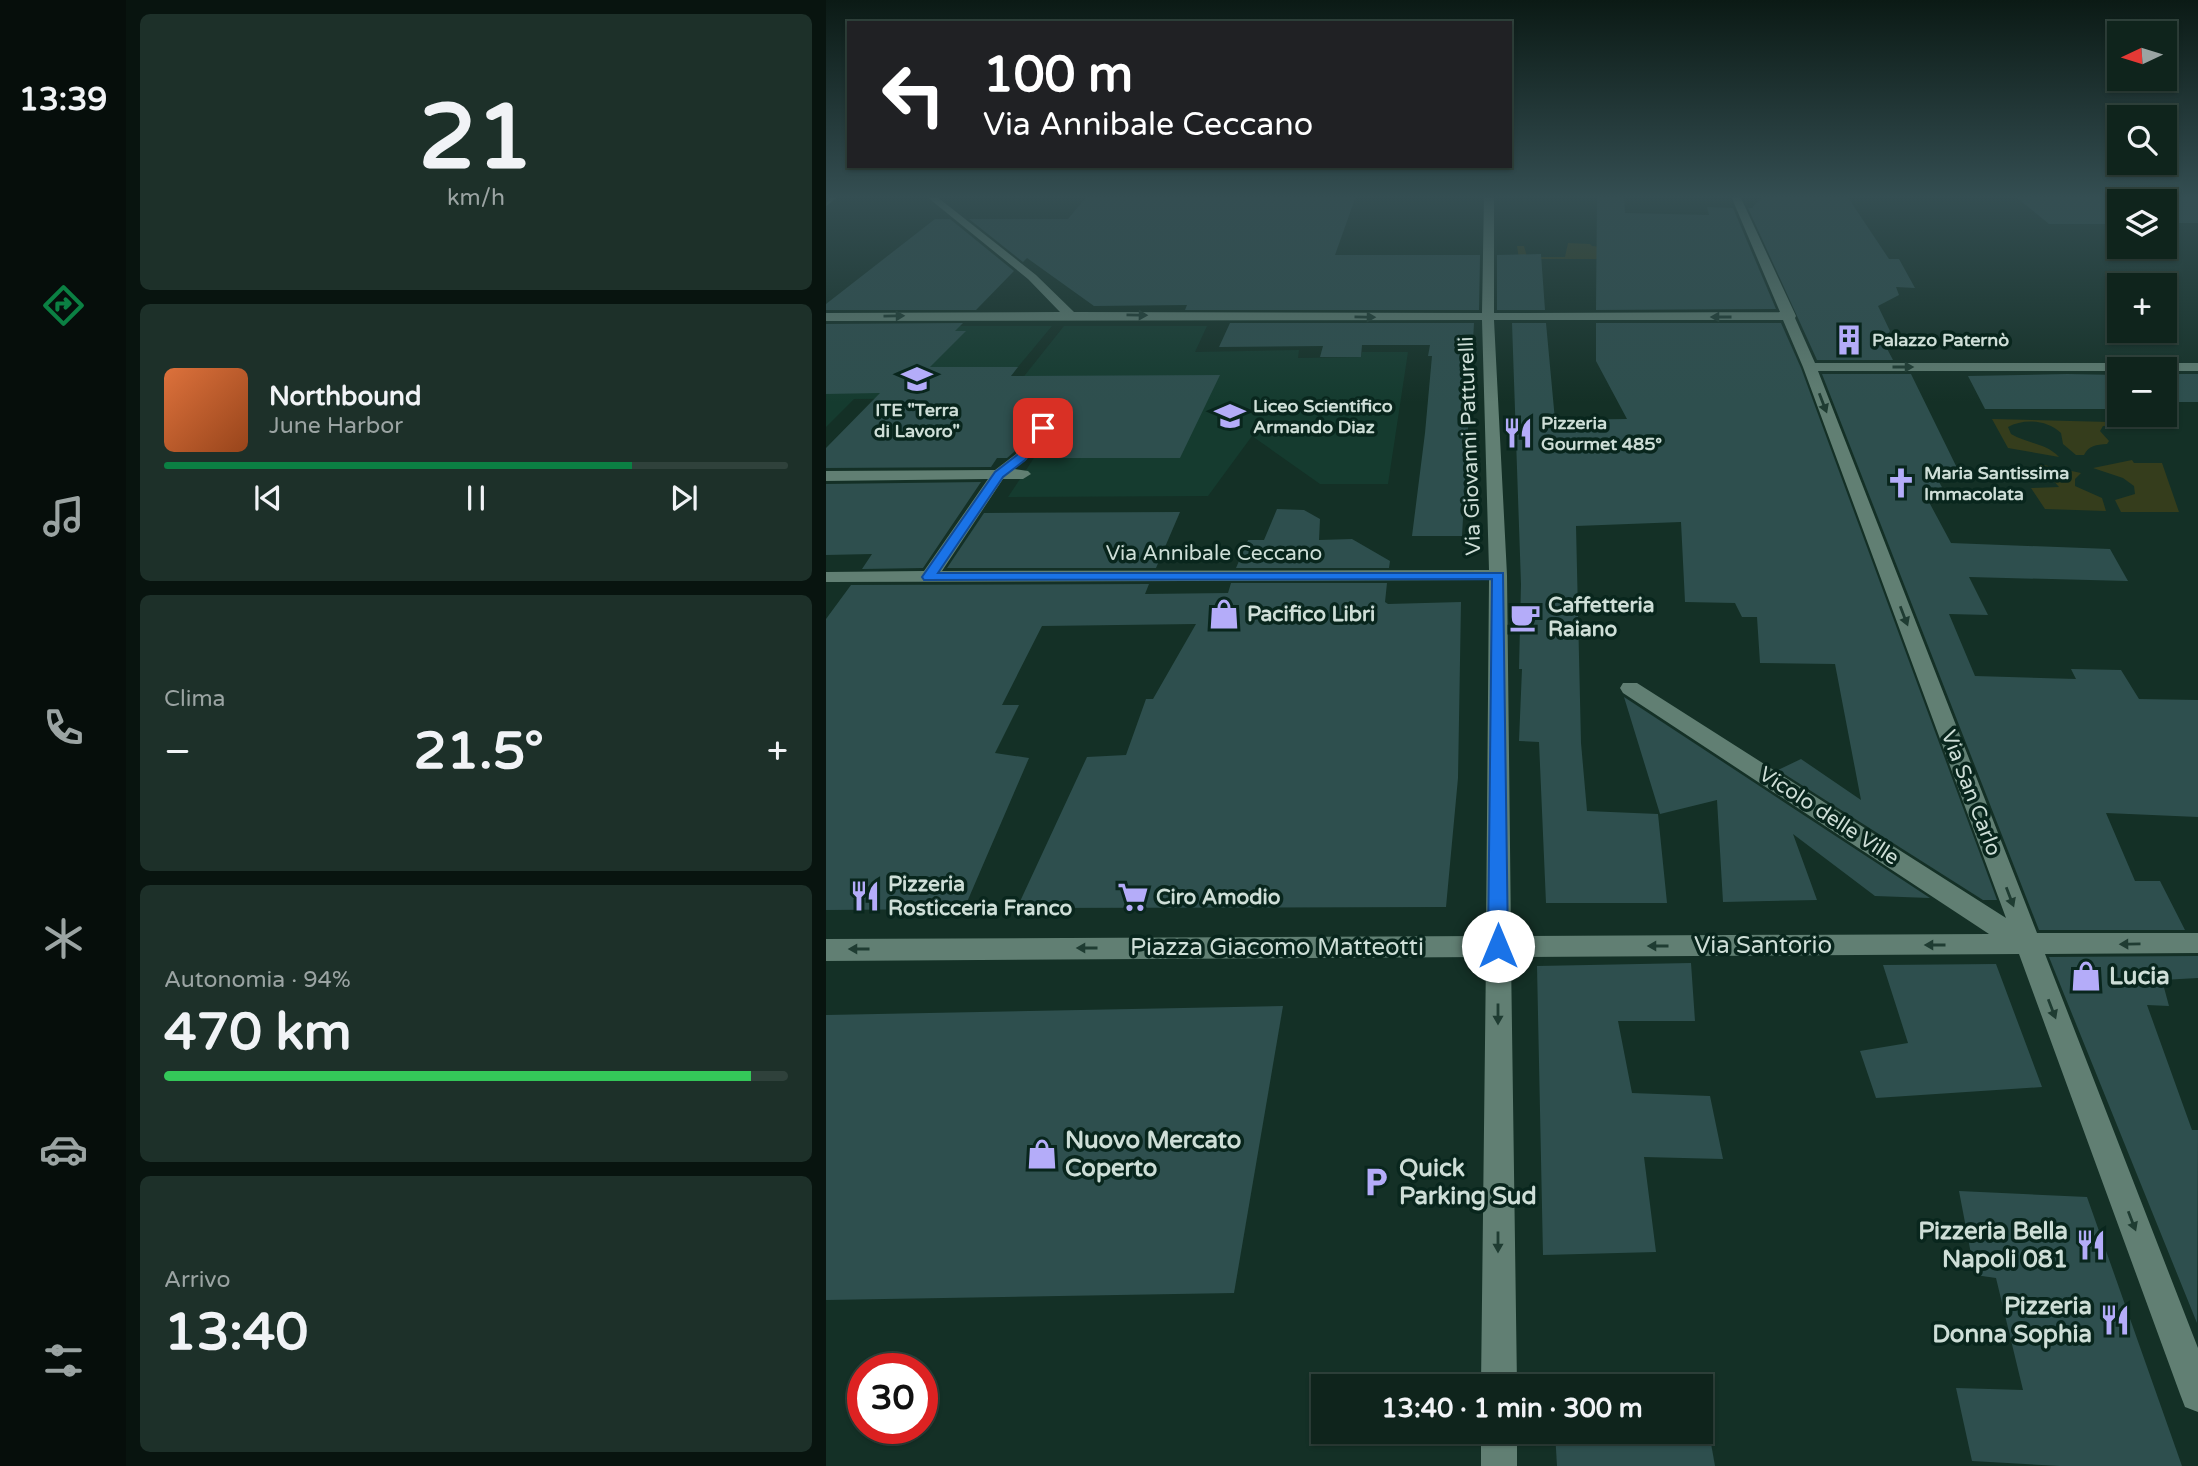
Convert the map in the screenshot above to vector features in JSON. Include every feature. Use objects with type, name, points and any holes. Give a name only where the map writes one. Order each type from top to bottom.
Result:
[{"type":"street","points":[[1015,264],[1069,314]]},
{"type":"street","name":"Via Giovanni Patturelli","points":[[1488,264],[1498,575],[1498,946]]},
{"type":"street","name":"Via San Carlo","points":[[1766,264],[1810,367],[2198,1394]]},
{"type":"street","points":[[826,317],[1069,314],[1488,318],[1790,316]]},
{"type":"street","points":[[1810,367],[2198,367]]},
{"type":"street","points":[[929,577],[999,474],[1021,457],[1043,428]]},
{"type":"street","points":[[826,475],[1023,474]]},
{"type":"street","name":"Via Annibale Ceccano","points":[[826,577],[1498,575]]},
{"type":"street","name":"Vicolo delle Ville","points":[[1630,688],[2027,945]]},
{"type":"street","name":"Via Santorio","points":[[1498,946],[2198,943]]},
{"type":"street","points":[[1498,946],[1499,1374]]},
{"type":"street","name":"Piazza Giacomo Matteotti","points":[[826,950],[1498,946]]},
{"type":"street","points":[[1499,1444],[1499,1466]]},
{"type":"shaded area","name":"ITE \"Terra di Lavoro\"","points":[[826,326],[1052,326],[992,398],[854,399],[826,427]]},
{"type":"shaded area","name":"Liceo Scientifico Armando Diaz","points":[[1064,326],[1207,326],[1195,352],[1299,350],[1298,358],[1361,357],[1362,352],[1408,352],[1388,484],[1320,484],[1252,436],[1208,496],[1008,497],[1075,396],[1009,395]]},
{"type":"shaded area","points":[[1992,419],[2107,422],[2107,426],[2103,426],[2100,431],[2109,441],[2107,444],[2091,447],[2084,455],[2076,455],[2063,444],[2061,433],[2043,423],[2021,422],[2008,427],[2011,434],[2048,449],[2059,457],[2008,448]]},
{"type":"shaded area","points":[[2132,460],[2134,463],[2162,463],[2179,512],[2121,512],[2115,500],[2135,494],[2134,486],[2123,478],[2093,468]]},
{"type":"shaded area","points":[[2039,464],[2081,473],[2075,479],[2075,486],[2102,498],[2106,511],[2045,509],[2031,488],[2059,487]]},
{"type":"building","points":[[877,264],[1006,264],[1014,271],[976,310],[826,310],[826,304]]},
{"type":"building","points":[[1036,264],[1480,264],[1479,310],[1185,310],[1187,305],[1094,306]]},
{"type":"building","points":[[1497,264],[1542,264],[1545,310],[1497,310]]},
{"type":"building","points":[[1596,264],[1757,264],[1776,309],[1596,310]]},
{"type":"building","points":[[1774,264],[1902,264],[1915,288],[1896,287],[1899,295],[1878,306],[1890,331],[1883,341],[1893,360],[1817,360]]},
{"type":"building","points":[[963,323],[955,331],[966,331],[930,367],[1018,367],[1011,376],[1220,375],[1180,458],[1031,458],[1052,430],[1051,426],[1042,421],[1036,423],[1014,452],[1007,458],[997,458],[991,467],[826,468],[826,448],[880,393],[826,394],[826,324]]},
{"type":"building","points":[[1230,323],[1474,323],[1462,536],[1412,536],[1425,433],[1432,356],[1428,356],[1430,345],[1362,345],[1361,357],[1320,357],[1323,346],[1219,347]]},
{"type":"building","points":[[1512,323],[1546,323],[1555,420],[1627,419],[1596,361],[1596,323],[1781,323],[1801,368],[1997,900],[1983,900],[1778,770],[1801,759],[1861,800],[1835,664],[1760,663],[1757,617],[1742,617],[1735,603],[1685,602],[1681,522],[1576,526],[1581,743],[1587,811],[1658,814],[1667,903],[1546,903],[1539,742],[1519,741],[1521,584]]},
{"type":"building","points":[[1822,374],[1911,374],[1960,474],[1934,473],[1943,489],[1922,489],[1951,543],[2110,549],[2128,581],[1969,577],[1988,615],[1949,614],[1975,676],[2076,679],[2071,669],[2121,670],[2139,699],[2198,700],[2198,817],[2106,813],[2135,881],[2160,881],[2185,930],[2039,930]]},
{"type":"building","points":[[2177,374],[2198,374],[2198,402],[2177,402]]},
{"type":"building","points":[[2107,375],[2107,409],[1985,409],[1968,376]]},
{"type":"building","points":[[981,482],[923,568],[862,569],[872,554],[826,555],[826,484]]},
{"type":"building","points":[[1277,509],[1304,510],[1320,519],[1319,540],[1352,539],[1390,561],[1389,568],[1236,568],[1248,540],[1264,540]]},
{"type":"building","points":[[1180,512],[1156,568],[947,568],[984,513]]},
{"type":"building","points":[[1231,583],[1387,583],[1385,602],[1388,604],[1461,602],[1458,778],[1446,907],[1017,908],[1087,757],[1126,755],[1146,699],[1153,699],[1196,624],[1042,626],[1002,705],[1019,705],[995,753],[1029,758],[964,909],[826,910],[826,619],[851,585],[1149,584],[1145,594],[1228,593]]},
{"type":"building","points":[[1624,697],[1930,898],[1875,896],[1793,834],[1817,900],[1723,902],[1717,800],[1660,814]]},
{"type":"building","points":[[2198,956],[2198,978],[2162,980],[2169,1006],[2147,1005],[2192,1130],[2198,1130],[2197,1323],[2049,957]]},
{"type":"building","points":[[1691,963],[1695,1021],[1618,1021],[1632,1093],[1710,1096],[1723,1159],[1644,1157],[1656,1252],[1543,1255],[1537,966]]},
{"type":"building","points":[[1996,964],[2042,1087],[1876,1098],[1860,1051],[1908,1043],[1883,965]]},
{"type":"building","name":"Nuovo Mercato Coperto","points":[[1283,1006],[1234,1293],[826,1300],[826,1015]]},
{"type":"building","points":[[1959,1191],[2087,1197],[2182,1466],[2060,1466],[1972,1461],[1956,1388],[2023,1390],[1996,1278],[1975,1275]]},
{"type":"building","points":[[1556,1444],[1711,1444],[1715,1466],[1557,1466]]},
{"type":"place","name":"Palazzo Paternò","points":[[1849,340]]},
{"type":"place","name":"ITE \"Terra di Lavoro\"","points":[[917,379]]},
{"type":"place","name":"Liceo Scientifico Armando Diaz","points":[[1230,416]]},
{"type":"place","name":"Pizzeria Gourmet 485°","points":[[1518,433]]},
{"type":"place","name":"Maria Santissima Immacolata","points":[[1901,483]]},
{"type":"place","name":"Pacifico Libri","points":[[1224,614]]},
{"type":"place","name":"Caffetteria Raiano","points":[[1525,617]]},
{"type":"place","name":"Pizzeria Rosticceria Franco","points":[[865,896]]},
{"type":"place","name":"Ciro Amodio","points":[[1133,897]]},
{"type":"place","name":"Lucia","points":[[2086,976]]},
{"type":"place","name":"Nuovo Mercato Coperto","points":[[1042,1154]]},
{"type":"place","name":"Quick Parking Sud","points":[[1376,1182]]},
{"type":"place","name":"Pizzeria Bella Napoli 081","points":[[2091,1245]]},
{"type":"place","name":"Pizzeria Donna Sophia","points":[[2115,1320]]},
{"type":"route","points":[[1043,428],[1021,457],[999,474],[929,577],[1498,575],[1498,946]]}]
